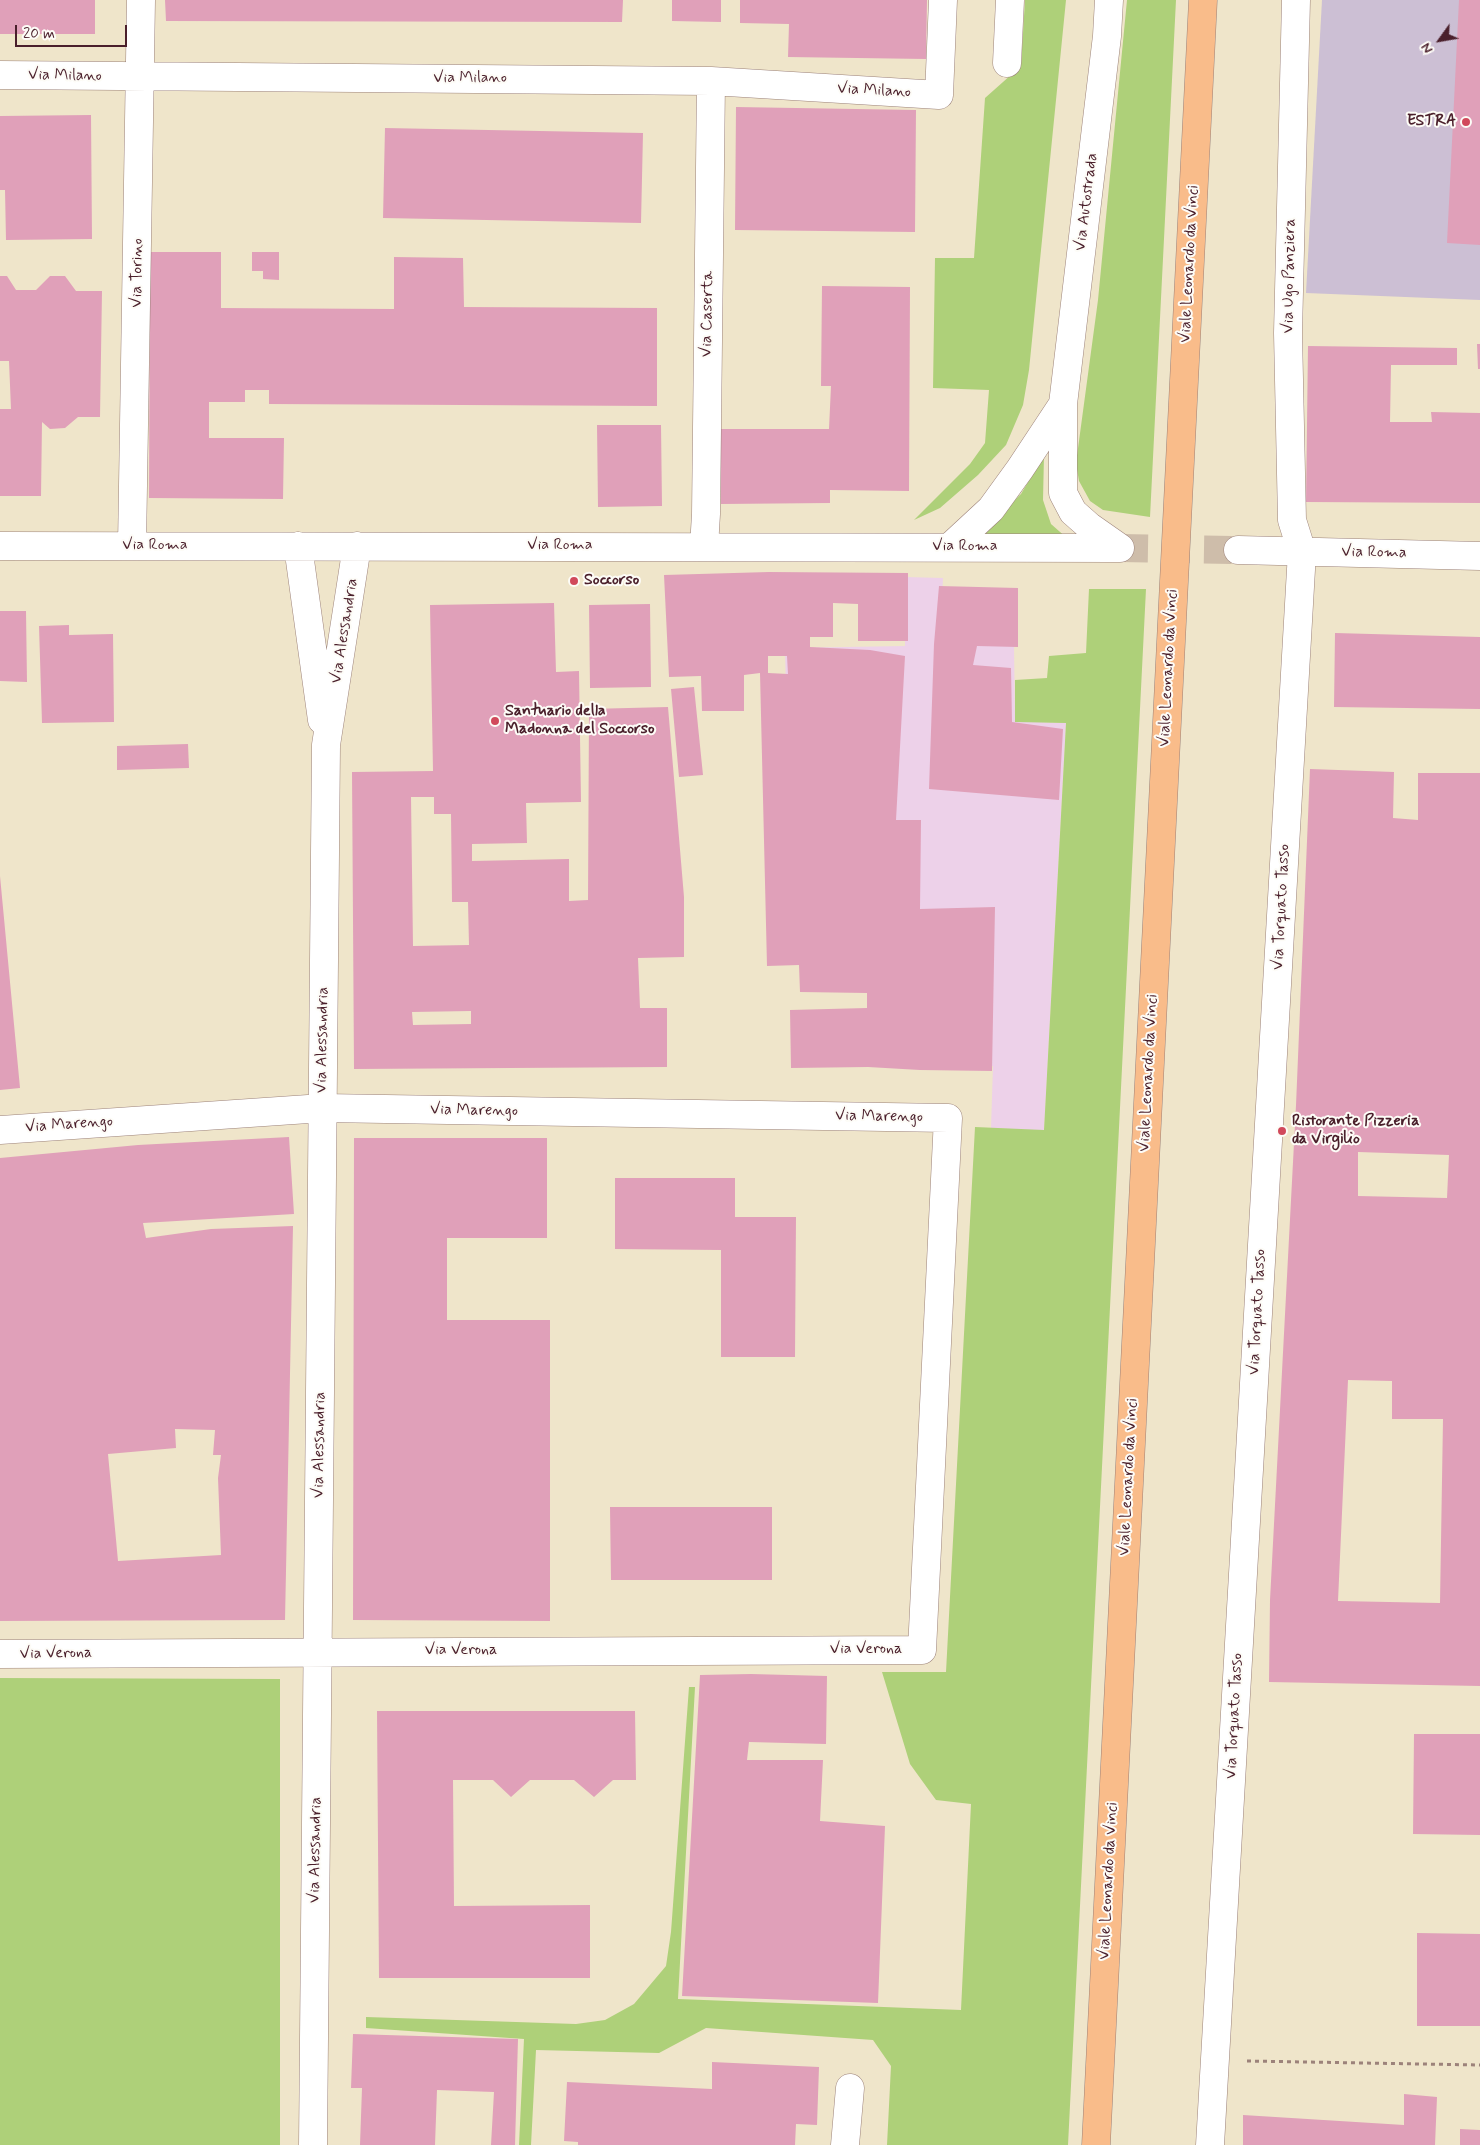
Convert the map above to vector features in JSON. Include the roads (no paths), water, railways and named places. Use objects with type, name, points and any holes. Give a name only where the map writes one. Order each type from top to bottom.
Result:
[{"type":"highway","name":"Viale Leonardo da Vinci","points":[[1096,2145],[1203,0]]},
{"type":"street","name":"Via Torino","points":[[132,546],[141,0]]},
{"type":"street","name":"Via Milano","points":[[0,75],[711,81],[939,95],[943,0]]},
{"type":"street","points":[[1007,63],[1010,0]]},
{"type":"street","name":"Via Autostrada","points":[[1109,0],[1107,36],[1063,404],[1063,493],[1073,512],[1090,527],[1120,548]]},
{"type":"street","name":"Via Ugo Panziera","points":[[1296,0],[1288,333],[1292,520],[1302,552]]},
{"type":"street","name":"Via Caserta","points":[[704,547],[711,81]]},
{"type":"street","name":"Via Autostrada","points":[[950,547],[991,509],[1063,404]]},
{"type":"street","name":"Via Roma","points":[[0,546],[1120,548]]},
{"type":"street","name":"Via Alessandria","points":[[298,546],[326,745],[313,2145]]},
{"type":"street","name":"Via Alessandria","points":[[326,745],[358,546]]},
{"type":"street","name":"Via Roma","points":[[1238,550],[1480,556]]},
{"type":"street","name":"Via Torquato Tasso","points":[[1210,2145],[1302,552]]},
{"type":"street","name":"Via Marengo","points":[[0,1130],[323,1108],[948,1118],[922,1650]]},
{"type":"street","name":"Via Verona","points":[[0,1654],[922,1650]]},
{"type":"street","points":[[846,2145],[850,2088]]},
{"type":"tunnel","points":[[1120,548],[1238,550]]},
{"type":"place","name":"ESTRA","points":[[1466,122]]},
{"type":"place","name":"Soccorso","points":[[574,581]]},
{"type":"place","name":"Santuario della Madonna del Soccorso","points":[[495,721]]},
{"type":"place","name":"Ristorante Pizzeria da Virgilio","points":[[1282,1131]]}]
